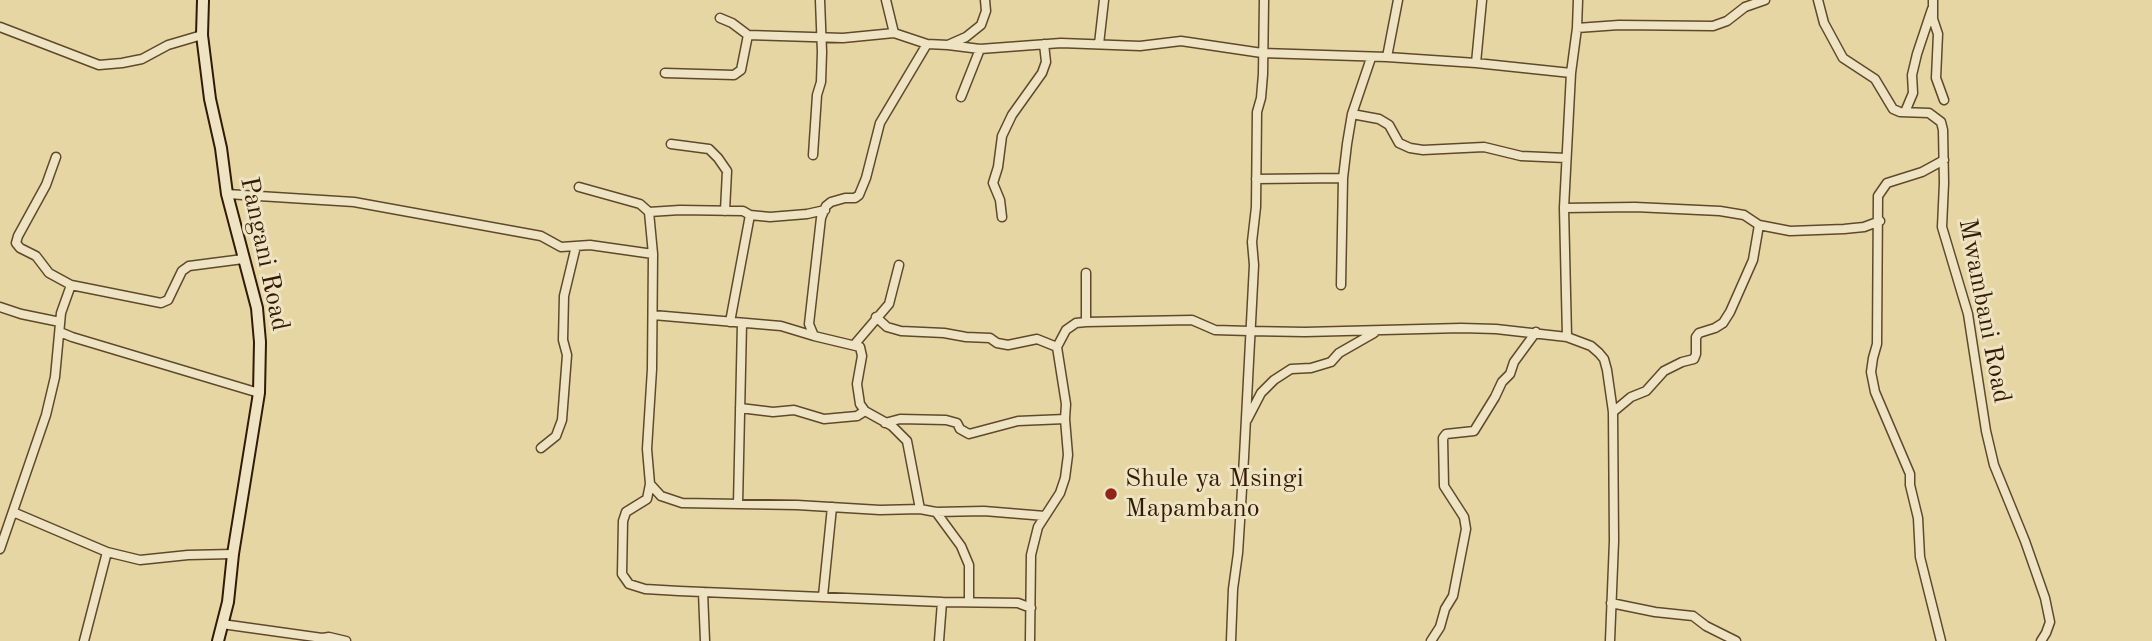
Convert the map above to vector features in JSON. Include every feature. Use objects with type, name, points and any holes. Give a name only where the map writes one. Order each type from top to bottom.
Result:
[{"type":"main road","name":"Pangani Road","points":[[203,0],[201,35],[227,194],[257,308],[259,326],[259,393],[228,602],[218,641]]},
{"type":"street","points":[[813,155],[817,95],[821,82],[820,0]]},
{"type":"street","points":[[886,0],[894,33]]},
{"type":"street","points":[[948,45],[966,37],[981,25],[986,11],[985,0]]},
{"type":"street","points":[[1099,44],[1104,0]]},
{"type":"street","points":[[1231,641],[1254,265],[1252,243],[1256,207],[1257,112],[1261,98],[1264,0]]},
{"type":"street","points":[[1387,57],[1398,0]]},
{"type":"street","points":[[1476,63],[1482,0]]},
{"type":"street","points":[[1567,337],[1564,208],[1578,0]]},
{"type":"street","points":[[1577,28],[1619,25],[1713,26],[1727,21],[1745,7],[1765,0]]},
{"type":"street","points":[[1818,0],[1824,23],[1843,58],[1875,79],[1893,108],[1905,112],[1913,93],[1912,75],[1917,54],[1933,5]]},
{"type":"street","points":[[1933,5],[1938,34],[1936,78],[1944,100]]},
{"type":"street","points":[[720,18],[741,28],[748,35],[821,38],[894,33],[927,44],[980,48],[1044,44],[1140,46],[1181,41],[1262,53],[1387,57],[1571,73]]},
{"type":"street","points":[[0,27],[99,65],[122,64],[142,59],[168,45],[201,35]]},
{"type":"street","points":[[665,73],[734,75],[741,70],[748,35]]},
{"type":"street","points":[[814,336],[809,324],[821,218],[826,206],[831,202],[859,195],[880,123],[927,44]]},
{"type":"street","points":[[1002,217],[1000,200],[993,183],[999,167],[1002,136],[1012,116],[1042,73],[1046,62],[1044,44]]},
{"type":"street","points":[[961,97],[980,48]]},
{"type":"street","points":[[1340,285],[1343,178],[1352,114],[1371,58]]},
{"type":"street","name":"Mwambani Road","points":[[1905,112],[1929,113],[1939,120],[1943,130],[1942,227],[1968,314],[1986,431],[1994,465],[2045,598],[2050,622],[2041,641]]},
{"type":"street","points":[[1352,114],[1389,125],[1399,143],[1410,148],[1423,150],[1483,147],[1521,156],[1566,158]]},
{"type":"street","points":[[671,144],[709,149],[718,158],[727,171],[724,211]]},
{"type":"street","points":[[56,157],[46,185],[16,243],[36,256],[49,273],[71,285],[161,303],[168,300],[182,271],[189,266],[243,258]]},
{"type":"street","points":[[1941,641],[1920,557],[1918,518],[1910,474],[1875,392],[1871,372],[1877,344],[1880,221],[1878,196],[1883,186],[1896,178],[1922,172],[1944,160]]},
{"type":"street","points":[[1256,179],[1343,178]]},
{"type":"street","points":[[579,187],[640,204],[649,212],[743,211],[750,215],[770,217],[825,210]]},
{"type":"street","points":[[227,194],[354,202],[541,236],[561,247],[590,245],[653,254]]},
{"type":"street","points":[[1564,208],[1635,207],[1720,211],[1744,215],[1759,225],[1790,231],[1864,227],[1880,221]]},
{"type":"street","points":[[649,212],[653,254],[647,449],[650,484],[646,499],[626,512],[623,521],[622,574],[629,584],[645,589],[703,592],[1018,603],[1031,608]]},
{"type":"street","points":[[730,322],[750,215]]},
{"type":"street","points":[[1613,412],[1630,397],[1646,391],[1664,371],[1694,359],[1699,332],[1723,323],[1753,260],[1759,225]]},
{"type":"street","points":[[541,448],[556,436],[562,420],[567,355],[563,340],[564,296],[576,246]]},
{"type":"street","points":[[855,345],[889,304],[899,265]]},
{"type":"street","points":[[1086,273],[1086,322]]},
{"type":"street","points":[[0,549],[46,415],[55,377],[60,322],[71,285]]},
{"type":"street","points":[[0,307],[60,322]]},
{"type":"street","points":[[653,315],[781,326],[860,347],[862,356],[857,384],[860,404],[865,411],[898,431],[907,441],[920,509]]},
{"type":"street","points":[[876,317],[887,327],[901,331],[944,332],[966,337],[990,338],[997,343],[1008,345],[1037,339],[1057,347]]},
{"type":"street","points":[[1030,641],[1031,555],[1038,527],[1060,493],[1068,455],[1066,404],[1057,347],[1066,330],[1076,323],[1192,320],[1215,330],[1461,328],[1536,332],[1567,337],[1591,346],[1604,359],[1613,412],[1614,541],[1610,641]]},
{"type":"street","points":[[738,504],[742,323]]},
{"type":"street","points":[[1245,424],[1261,394],[1290,369],[1311,368],[1331,362],[1339,353],[1380,330]]},
{"type":"street","points":[[60,332],[259,393]]},
{"type":"street","points":[[1431,641],[1453,596],[1466,529],[1464,517],[1444,486],[1443,438],[1446,434],[1473,432],[1476,429],[1502,382],[1510,374],[1514,362],[1536,332]]},
{"type":"street","points":[[740,408],[773,412],[794,410],[824,419],[857,416],[865,411]]},
{"type":"street","points":[[885,423],[901,419],[946,420],[957,423],[960,429],[969,434],[1018,421],[1065,419]]},
{"type":"street","points":[[650,484],[661,496],[682,503],[920,509],[936,512],[984,511],[1045,516]]},
{"type":"street","points":[[823,596],[832,507]]},
{"type":"street","points":[[13,512],[107,552],[140,560],[233,554]]},
{"type":"street","points":[[936,512],[961,545],[969,565],[969,601]]},
{"type":"street","points":[[84,641],[107,552]]},
{"type":"street","points":[[703,592],[705,641]]},
{"type":"street","points":[[939,641],[942,602]]},
{"type":"street","points":[[1611,603],[1693,616],[1735,641]]},
{"type":"street","points":[[222,624],[346,641]]},
{"type":"place","name":"Shule ya Msingi Mapambano","points":[[1111,494]]}]
